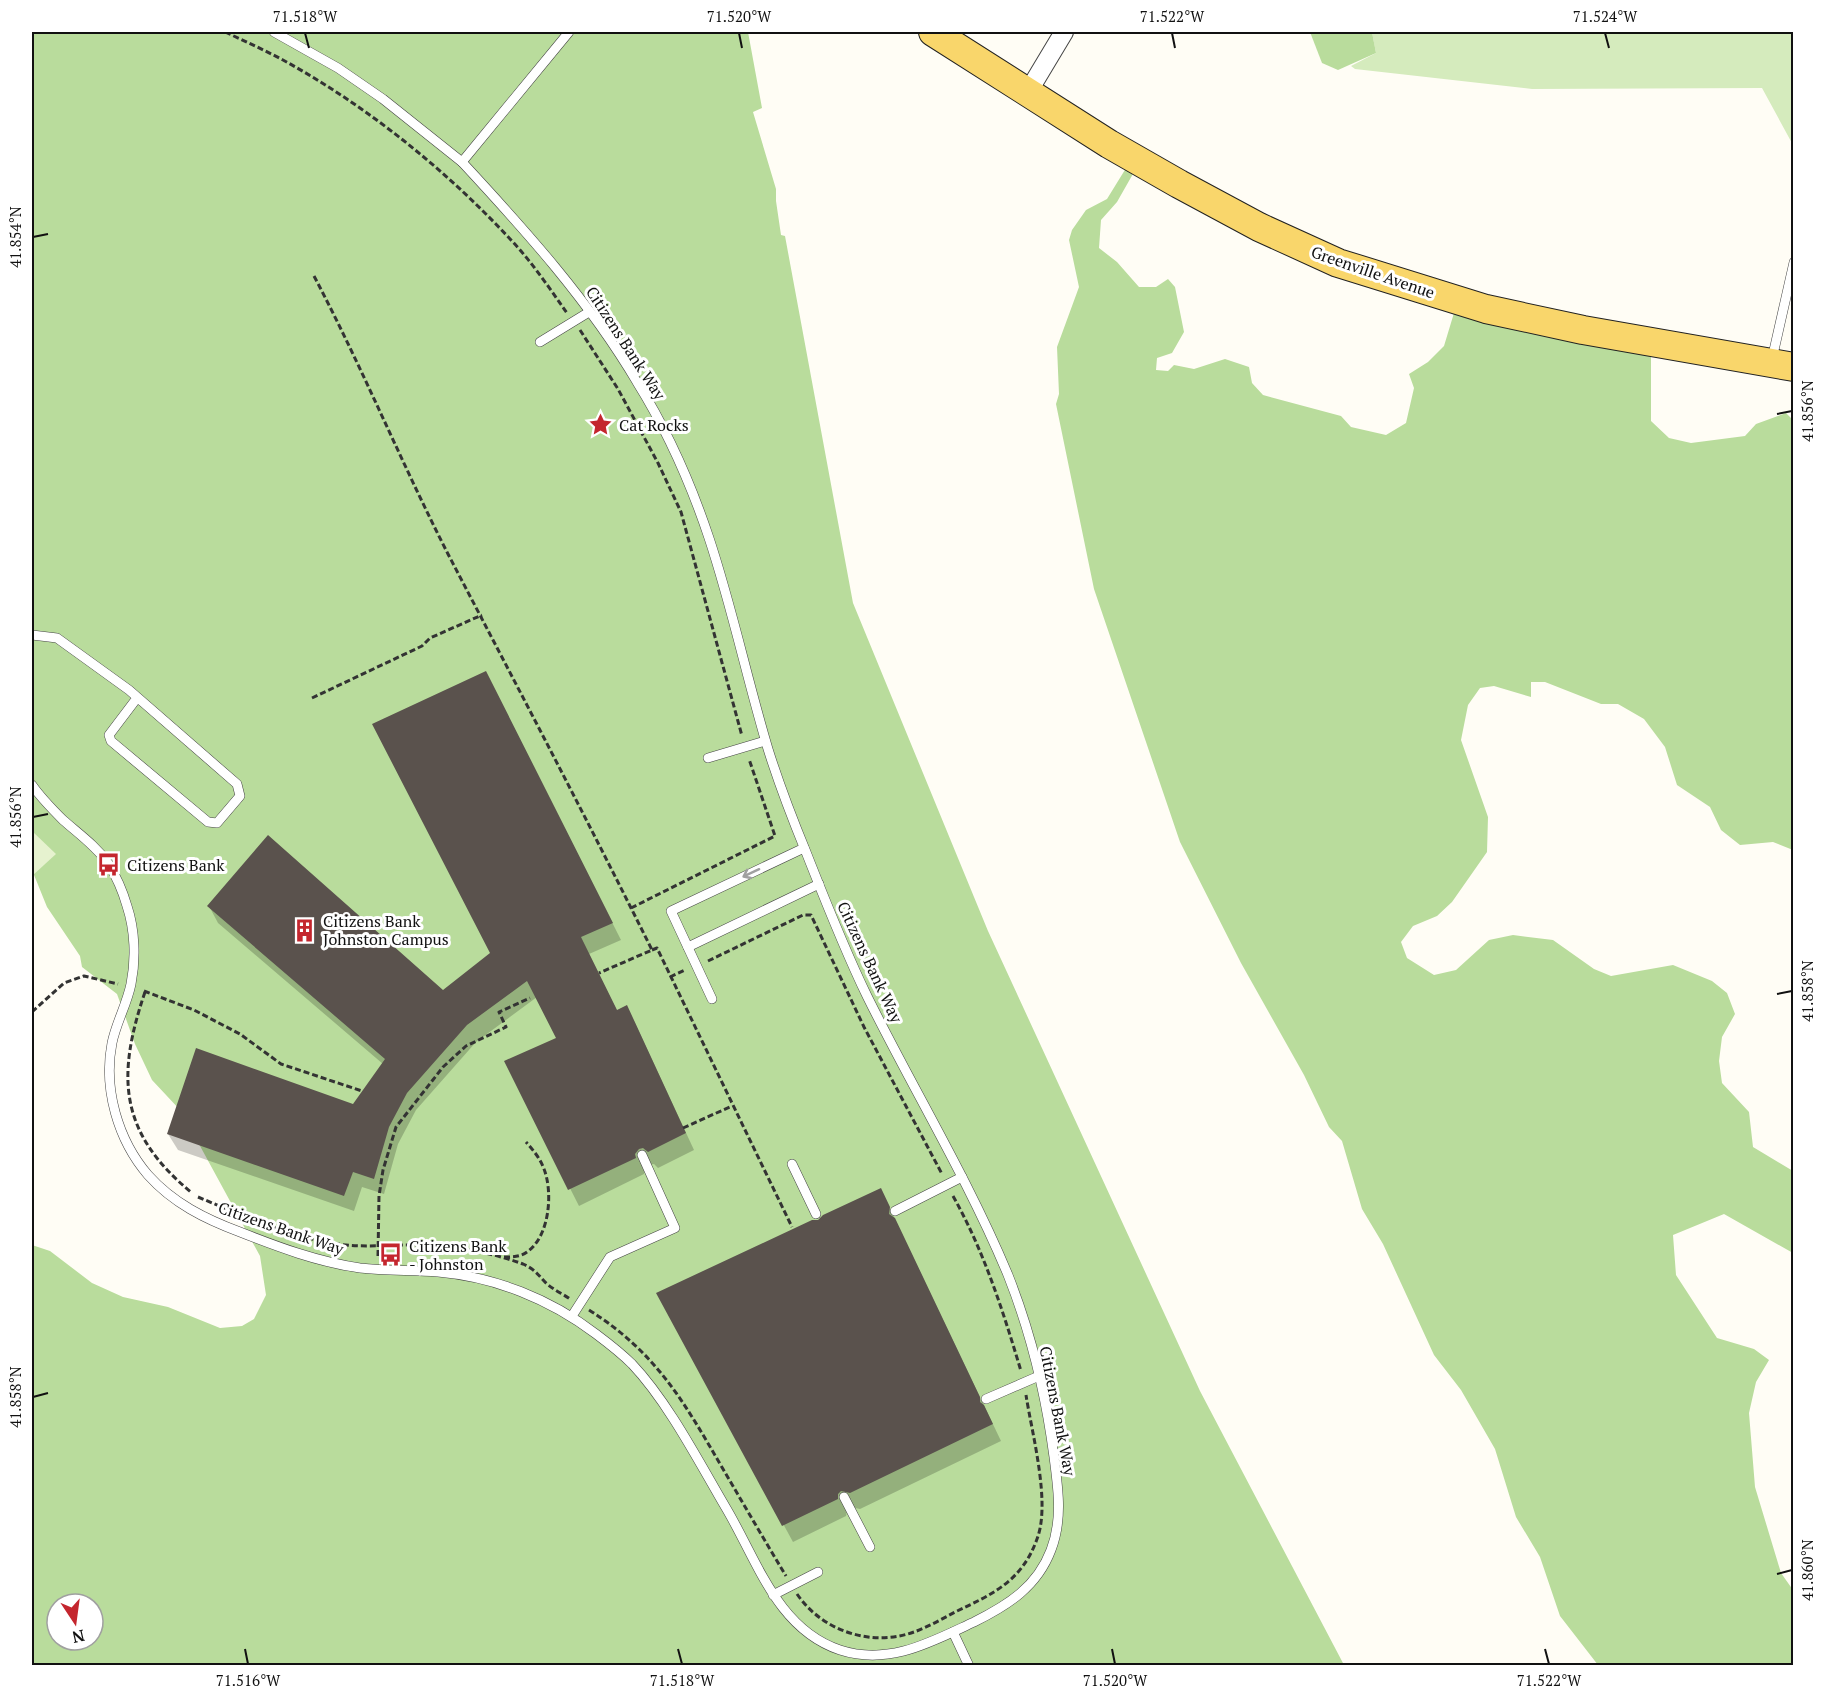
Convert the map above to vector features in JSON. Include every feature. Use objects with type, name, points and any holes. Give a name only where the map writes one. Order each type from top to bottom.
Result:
[{"type":"main road","name":"Greenville Avenue","points":[[933,32],[1109,144],[1179,184],[1259,227],[1338,263],[1486,309],[1583,330],[1782,365]]},
{"type":"street","points":[[1028,92],[1064,32]]},
{"type":"lane","name":"Citizens Bank Way","points":[[32,785],[64,820],[92,844],[109,865],[127,906],[133,932],[134,952],[131,987],[112,1042],[111,1092],[118,1124],[129,1147],[154,1182],[174,1200],[195,1213],[222,1225],[326,1261],[378,1270],[438,1272],[480,1279],[534,1297],[572,1316],[633,1365],[656,1394],[731,1517],[782,1610],[813,1637],[842,1651],[887,1655],[910,1652],[995,1611],[1017,1598],[1037,1577],[1054,1544],[1059,1497],[1052,1439],[1039,1376],[1024,1322],[1010,1279],[962,1177],[865,993],[804,848],[765,741],[717,562],[692,491],[638,382],[589,312],[534,240],[462,162],[383,99],[338,68],[274,32]]},
{"type":"lane","points":[[462,162],[569,32]]},
{"type":"lane","points":[[1782,365],[1794,262]]},
{"type":"lane","points":[[540,342],[589,312]]},
{"type":"lane","points":[[32,635],[57,638],[137,698],[237,784],[240,796],[217,823],[208,822],[111,741],[110,735],[137,698]]},
{"type":"lane","points":[[708,758],[765,741]]},
{"type":"lane","points":[[712,999],[671,911],[804,848]]},
{"type":"lane","points":[[688,947],[819,884]]},
{"type":"lane","points":[[572,1316],[610,1257],[675,1228],[642,1155]]},
{"type":"lane","points":[[792,1164],[816,1214]]},
{"type":"lane","points":[[894,1211],[962,1177]]},
{"type":"lane","points":[[986,1399],[1039,1376]]},
{"type":"lane","points":[[844,1497],[870,1547]]},
{"type":"lane","points":[[773,1595],[818,1572]]},
{"type":"lane","points":[[952,1632],[969,1665]]},
{"type":"path","points":[[225,32],[284,61],[353,103],[415,150],[456,185],[512,241],[574,322],[618,390],[658,463],[681,512],[745,747],[775,836],[631,908]]},
{"type":"path","points":[[314,276],[341,327],[448,553],[482,615],[652,950]]},
{"type":"path","points":[[312,698],[422,646],[430,638],[482,615]]},
{"type":"path","points":[[145,992],[129,1049],[127,1080],[138,1130],[149,1149],[170,1175],[195,1196],[289,1233],[332,1243],[366,1247],[413,1245],[448,1247],[522,1264],[537,1272],[546,1283],[615,1326],[671,1383],[792,1586],[813,1613],[828,1624],[856,1635],[885,1638],[915,1632],[982,1600],[1012,1580],[1031,1555],[1042,1518],[1043,1501],[1024,1382],[982,1255],[864,1027],[811,915],[803,915],[670,976]]},
{"type":"path","points":[[599,973],[657,948],[792,1227]]},
{"type":"path","points":[[32,1012],[64,983],[84,976],[131,987],[194,1010],[240,1034],[281,1064],[362,1091]]},
{"type":"path","points":[[378,1270],[379,1196],[382,1170],[396,1127],[443,1067],[466,1046],[507,1027],[499,1012],[530,998]]},
{"type":"path","points":[[683,1128],[732,1106]]},
{"type":"path","points":[[500,1258],[518,1256],[527,1252],[539,1235],[548,1211],[550,1195],[546,1175],[538,1156],[526,1142]]},
{"type":"green space","points":[[32,32],[748,32],[762,108],[753,112],[776,189],[781,235],[785,236],[853,603],[988,931],[1200,1391],[1344,1665],[32,1666],[32,1245],[50,1251],[92,1283],[123,1297],[168,1307],[220,1328],[242,1326],[254,1319],[266,1295],[260,1256],[181,1111],[152,1080],[135,1044],[117,994],[82,967],[80,956],[47,907],[32,870]]},
{"type":"green space","points":[[1310,32],[1372,32],[1376,53],[1338,70],[1322,63]]},
{"type":"green space","points":[[1372,32],[1793,32],[1793,145],[1762,88],[1532,89],[1355,69],[1351,66],[1376,53]]},
{"type":"green space","points":[[1131,160],[1138,165],[1117,202],[1101,220],[1099,248],[1117,262],[1139,287],[1156,287],[1168,279],[1175,287],[1184,332],[1172,353],[1157,358],[1156,370],[1168,371],[1174,365],[1194,369],[1225,359],[1249,367],[1252,383],[1263,395],[1341,416],[1351,427],[1386,435],[1406,423],[1414,388],[1409,374],[1428,362],[1444,346],[1457,303],[1651,344],[1651,421],[1669,438],[1691,443],[1745,436],[1756,424],[1786,413],[1793,420],[1793,850],[1773,842],[1740,845],[1721,830],[1710,807],[1677,785],[1665,747],[1644,719],[1618,704],[1601,704],[1545,682],[1531,682],[1531,697],[1494,686],[1480,688],[1468,705],[1461,740],[1488,817],[1487,852],[1452,902],[1437,916],[1413,926],[1401,942],[1407,958],[1434,975],[1456,970],[1489,940],[1513,935],[1553,940],[1594,969],[1611,976],[1673,965],[1712,981],[1727,993],[1735,1014],[1722,1037],[1719,1061],[1722,1083],[1749,1112],[1753,1147],[1793,1171],[1793,1253],[1724,1214],[1673,1235],[1676,1275],[1717,1338],[1754,1349],[1769,1360],[1756,1382],[1749,1413],[1755,1487],[1781,1573],[1793,1590],[1793,1665],[1598,1665],[1560,1616],[1540,1557],[1516,1517],[1495,1449],[1461,1390],[1434,1355],[1383,1244],[1362,1209],[1342,1141],[1329,1127],[1304,1075],[1241,963],[1180,842],[1094,589],[1056,404],[1059,394],[1057,347],[1079,287],[1069,240],[1072,230],[1086,210],[1107,199]]},
{"type":"green space","points":[[32,831],[56,854],[32,876]]},
{"type":"building","name":"Citizens Bank Johnston Campus","points":[[486,671],[613,923],[581,937],[617,1010],[627,1005],[686,1133],[648,1152],[643,1148],[639,1149],[635,1154],[636,1158],[568,1190],[504,1061],[556,1038],[527,981],[467,1025],[407,1093],[389,1127],[374,1179],[353,1172],[344,1196],[167,1134],[196,1048],[353,1104],[385,1059],[207,906],[268,835],[443,990],[490,953],[372,724]]},
{"type":"building","points":[[881,1188],[890,1207],[889,1214],[895,1218],[980,1397],[980,1402],[984,1405],[993,1424],[850,1493],[841,1491],[838,1499],[782,1526],[656,1293],[812,1220],[818,1220],[823,1215]]},
{"type":"place","name":"Cat Rocks","points":[[601,425]]},
{"type":"place","name":"Citizens Bank","points":[[109,865]]},
{"type":"place","name":"Citizens Bank Johnston Campus","points":[[305,930]]},
{"type":"place","name":"Citizens Bank - Johnston","points":[[391,1255]]}]
